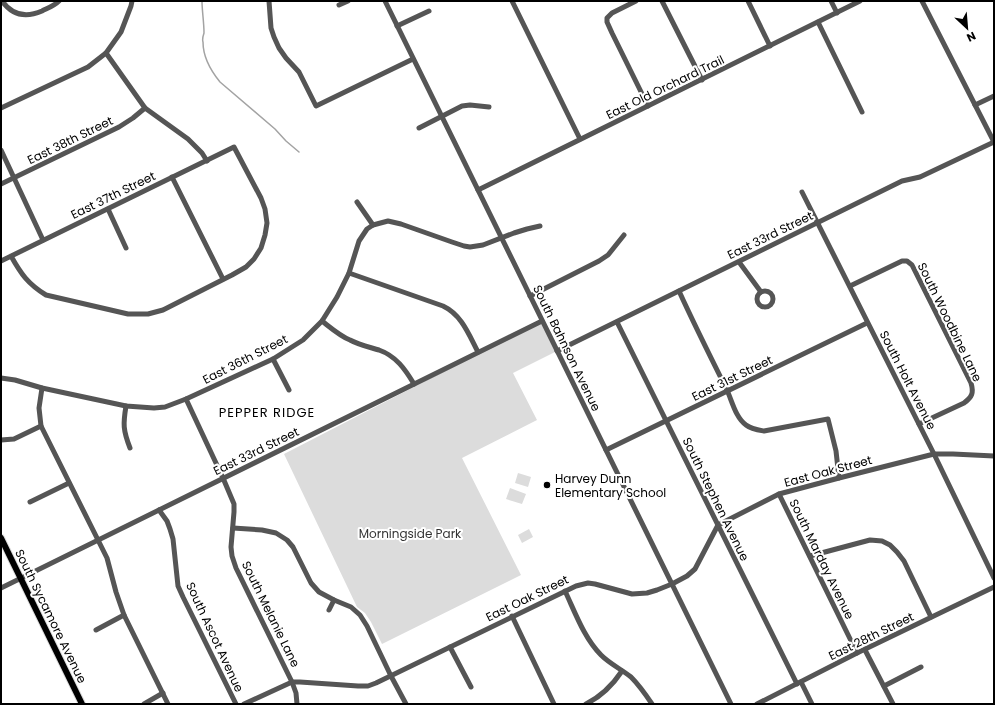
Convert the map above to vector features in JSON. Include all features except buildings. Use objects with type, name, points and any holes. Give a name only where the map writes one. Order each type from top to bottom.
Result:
[{"type":"main road","name":"South Sycamore Avenue","points":[[1,538],[82,704]]},
{"type":"street","points":[[2,1],[7,7],[17,14],[31,16],[49,8],[59,1]]},
{"type":"street","points":[[1,108],[88,67],[106,53],[121,32],[132,6],[132,1]]},
{"type":"street","points":[[269,1],[271,28],[274,37],[279,48],[298,72],[316,106],[413,59]]},
{"type":"street","points":[[339,6],[348,1]]},
{"type":"street","name":"South Bahnson Avenue","points":[[385,1],[731,704]]},
{"type":"street","points":[[512,1],[580,140]]},
{"type":"street","points":[[636,1],[612,13],[607,18],[607,22],[648,106]]},
{"type":"street","points":[[662,1],[702,80]]},
{"type":"street","points":[[748,1],[770,46]]},
{"type":"street","points":[[831,1],[837,12]]},
{"type":"street","name":"East Old Orchard Trail","points":[[478,190],[860,1]]},
{"type":"street","points":[[922,1],[994,142]]},
{"type":"street","points":[[397,26],[429,11]]},
{"type":"street","points":[[818,22],[862,112]]},
{"type":"street","points":[[106,53],[145,108],[188,139],[202,153],[207,161]]},
{"type":"street","points":[[975,105],[994,96]]},
{"type":"street","points":[[419,128],[455,109],[470,105],[489,107]]},
{"type":"street","name":"East 38th Street","points":[[1,184],[119,127],[145,108]]},
{"type":"street","name":"East 33rd Street","points":[[557,351],[902,181],[920,177],[994,142]]},
{"type":"street","name":"East 37th Street","points":[[1,261],[234,147],[261,198],[265,209],[267,223],[266,235],[261,248],[254,259],[246,267],[223,279]]},
{"type":"street","points":[[1,150],[43,240]]},
{"type":"street","points":[[11,256],[19,271],[27,281],[46,295],[128,314],[148,314],[163,310],[223,279],[172,177]]},
{"type":"street","name":"South Holt Avenue","points":[[802,192],[934,454],[994,578]]},
{"type":"street","points":[[357,202],[373,225],[388,221],[401,224],[464,246],[478,247],[501,237],[540,226]]},
{"type":"street","points":[[108,209],[126,248]]},
{"type":"street","name":"East 36th Street","points":[[1,378],[126,406],[154,408],[165,407],[186,399],[273,359],[303,340],[322,321],[337,297],[349,273],[359,241],[367,229],[373,225]]},
{"type":"street","points":[[530,296],[599,261],[608,255],[624,235]]},
{"type":"street","name":"South Woodbine Lane","points":[[850,286],[902,261],[907,261],[912,265],[971,383],[973,390],[969,399],[964,403],[918,424]]},
{"type":"street","points":[[739,262],[761,292]]},
{"type":"street","points":[[349,273],[449,308],[460,320],[478,352]]},
{"type":"street","points":[[679,292],[741,420],[754,430],[764,431],[828,419],[836,451],[839,478]]},
{"type":"street","name":"East 33rd Street","points":[[1,588],[542,320]]},
{"type":"street","points":[[322,321],[344,338],[391,356],[404,368],[414,384]]},
{"type":"street","name":"South Stephen Avenue","points":[[617,322],[718,525],[799,683],[812,704]]},
{"type":"street","name":"East 31st Street","points":[[606,450],[867,323]]},
{"type":"street","points":[[273,359],[289,390]]},
{"type":"street","points":[[42,388],[39,408],[41,426],[98,540],[106,558],[124,615],[168,704]]},
{"type":"street","name":"South Melanie Lane","points":[[186,399],[234,504],[231,547],[236,568],[292,682],[296,693],[297,704]]},
{"type":"street","points":[[126,406],[123,427],[130,448]]},
{"type":"street","points":[[1,440],[14,439],[41,426]]},
{"type":"street","name":"East Oak Street","points":[[244,704],[292,682],[368,686],[576,586],[588,583],[601,585],[632,594],[657,590],[687,576],[695,569],[718,525],[779,494],[934,454],[994,456]]},
{"type":"street","points":[[30,502],[69,483]]},
{"type":"street","name":"South Marday Avenue","points":[[779,494],[857,654]]},
{"type":"street","name":"South Ascot Avenue","points":[[159,510],[167,521],[173,540],[178,586],[236,704]]},
{"type":"street","points":[[233,528],[262,530],[276,533],[287,540],[293,547],[311,583],[319,592],[351,607],[360,615],[406,704]]},
{"type":"street","points":[[810,556],[870,540],[882,541],[897,552],[904,561],[931,617]]},
{"type":"street","name":"East 28th Street","points":[[757,704],[994,587]]},
{"type":"street","points":[[565,591],[585,633],[593,646],[608,661],[632,678],[652,704]]},
{"type":"street","points":[[329,610],[334,600]]},
{"type":"street","points":[[96,630],[124,615]]},
{"type":"street","points":[[512,616],[554,704]]},
{"type":"street","points":[[450,647],[471,687]]},
{"type":"street","points":[[865,650],[893,704]]},
{"type":"street","points":[[884,686],[921,667]]},
{"type":"street","points":[[586,704],[602,693],[614,682],[622,671]]},
{"type":"street","points":[[144,704],[163,693]]},
{"type":"green space","name":"Morningside Park","points":[[542,321],[557,351],[513,373],[537,420],[462,458],[521,575],[382,644],[365,613],[357,607],[284,454]]},
{"type":"green space","points":[[518,473],[531,477],[528,487],[515,483]]},
{"type":"green space","points":[[510,488],[526,494],[522,504],[506,499]]},
{"type":"green space","points":[[529,529],[533,537],[522,543],[518,535]]},
{"type":"waterway","points":[[202,1],[204,29],[203,48],[208,64],[220,82],[275,129],[299,152]]},
{"type":"place","name":"Harvey Dunn Elementary School","points":[[547,485]]},
{"type":"district","name":"PEPPER RIDGE","points":[[267,412]]}]
